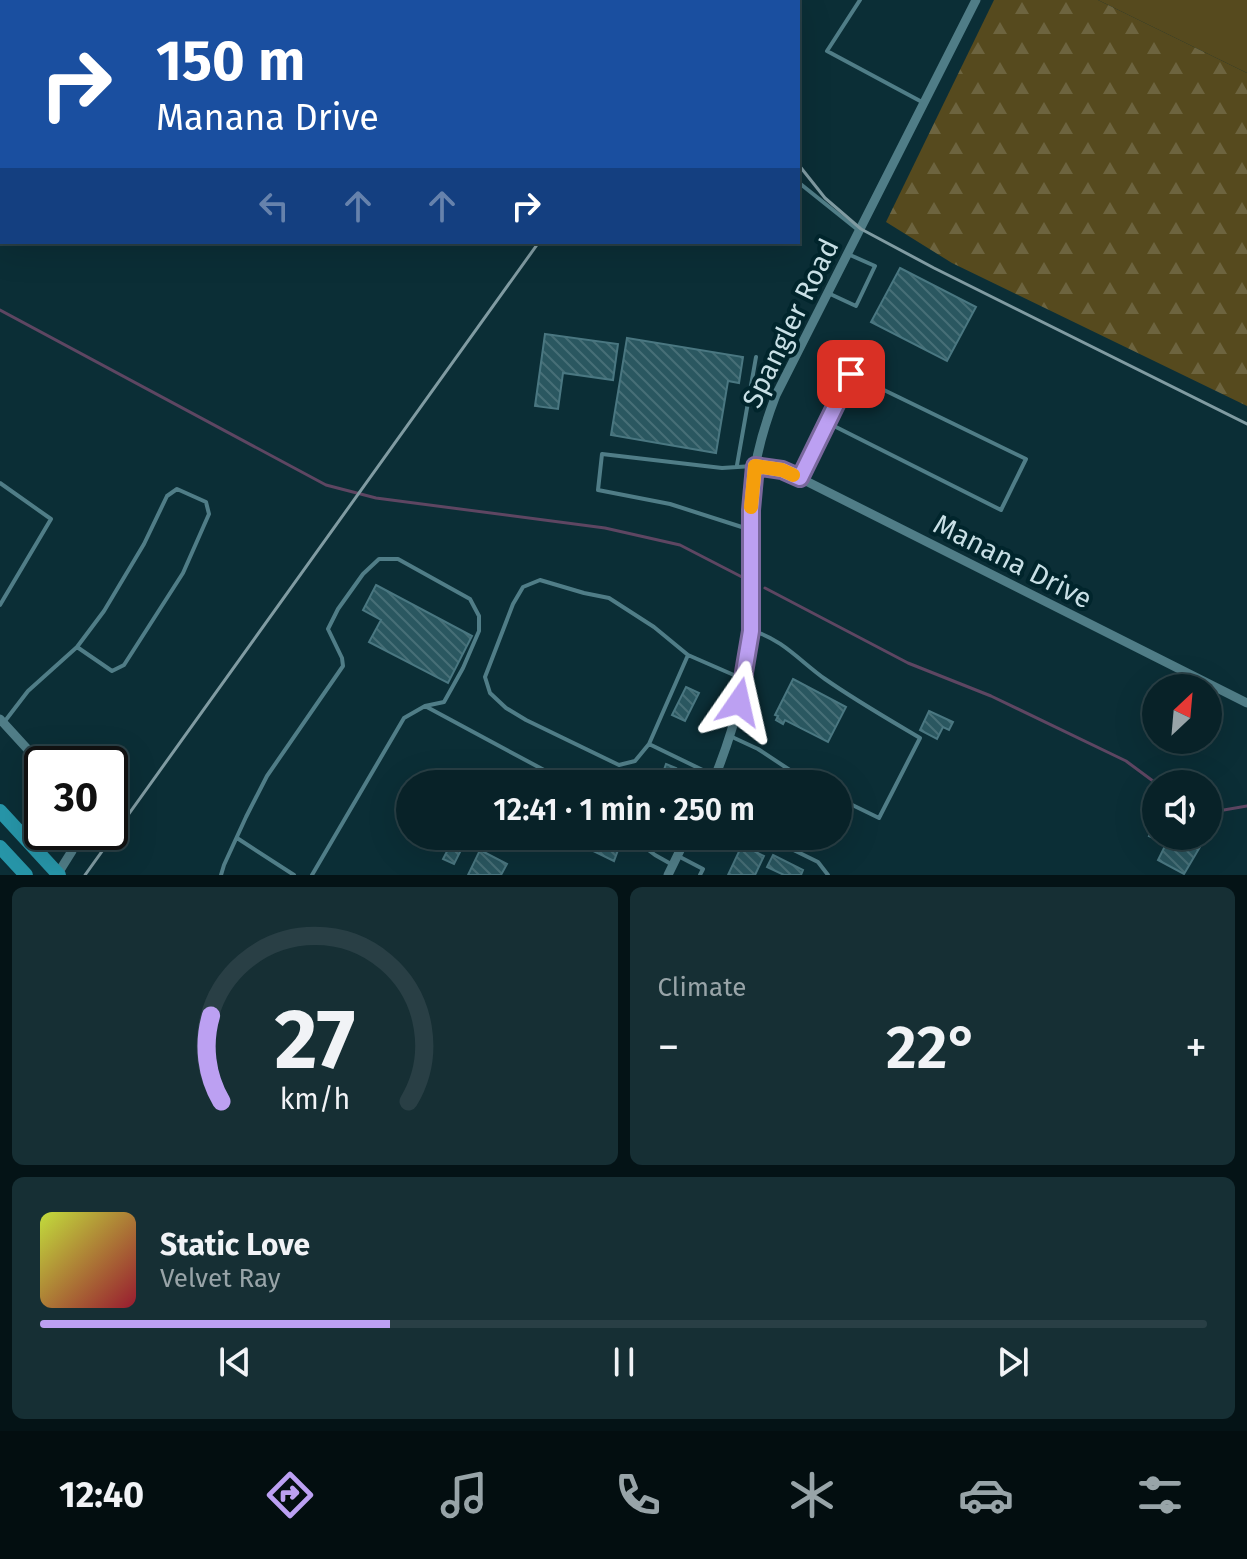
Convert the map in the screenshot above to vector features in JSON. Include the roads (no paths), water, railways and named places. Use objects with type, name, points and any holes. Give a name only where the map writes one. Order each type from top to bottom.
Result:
[{"type":"main road","points":[[0,811],[58,875]]},
{"type":"main road","points":[[0,847],[26,875]]},
{"type":"street","name":"Spangler Road","points":[[717,770],[739,702],[751,631],[752,489],[763,428],[776,395],[976,0]]},
{"type":"street","name":"Manana Drive","points":[[755,466],[782,470],[800,478],[1247,703]]},
{"type":"street","points":[[2,721],[25,746]]},
{"type":"street","points":[[58,875],[72,850]]},
{"type":"lane","points":[[860,0],[827,51],[924,103]]},
{"type":"lane","points":[[800,184],[860,231]]},
{"type":"lane","points":[[828,293],[856,306],[875,266],[847,254]]},
{"type":"lane","points":[[736,467],[756,357]]},
{"type":"lane","points":[[800,478],[851,374],[1026,459],[1001,510],[828,423]]},
{"type":"lane","points":[[752,386],[776,395]]},
{"type":"lane","points":[[751,530],[670,504],[598,490],[602,454],[722,468],[755,466]]},
{"type":"lane","points":[[0,483],[51,519],[0,605]]},
{"type":"lane","points":[[2,721],[28,691],[77,647],[104,611],[144,544],[167,496],[177,489],[206,502],[209,514],[183,573],[124,665],[112,671],[77,647]]},
{"type":"lane","points":[[221,875],[267,776],[343,666],[328,629],[338,609],[363,574],[379,559],[398,559],[470,599],[479,616],[479,631],[444,702],[425,706],[404,718],[312,875]]},
{"type":"lane","points":[[688,655],[649,744],[635,761],[619,765],[506,708],[490,693],[485,677],[513,604],[523,587],[540,580],[609,598],[654,627],[688,655],[743,679]]},
{"type":"lane","points":[[751,631],[764,634],[786,647],[826,680],[920,738],[879,818],[852,805]]},
{"type":"lane","points":[[425,706],[544,770]]},
{"type":"lane","points":[[729,736],[758,749],[790,770]]},
{"type":"lane","points":[[649,744],[695,770]]},
{"type":"lane","points":[[237,838],[294,875]]},
{"type":"lane","points":[[648,850],[673,866],[703,869],[700,875]]},
{"type":"lane","points":[[794,850],[818,862],[828,875]]},
{"type":"waterway","points":[[0,310],[326,485],[376,498],[605,528],[680,545],[742,577]]},
{"type":"waterway","points":[[765,588],[908,663],[991,696],[1126,761],[1142,773]]},
{"type":"waterway","points":[[1222,810],[1247,806]]},
{"type":"railway","points":[[800,167],[825,198],[861,229],[1247,424]]},
{"type":"railway","points":[[85,875],[538,244]]}]
